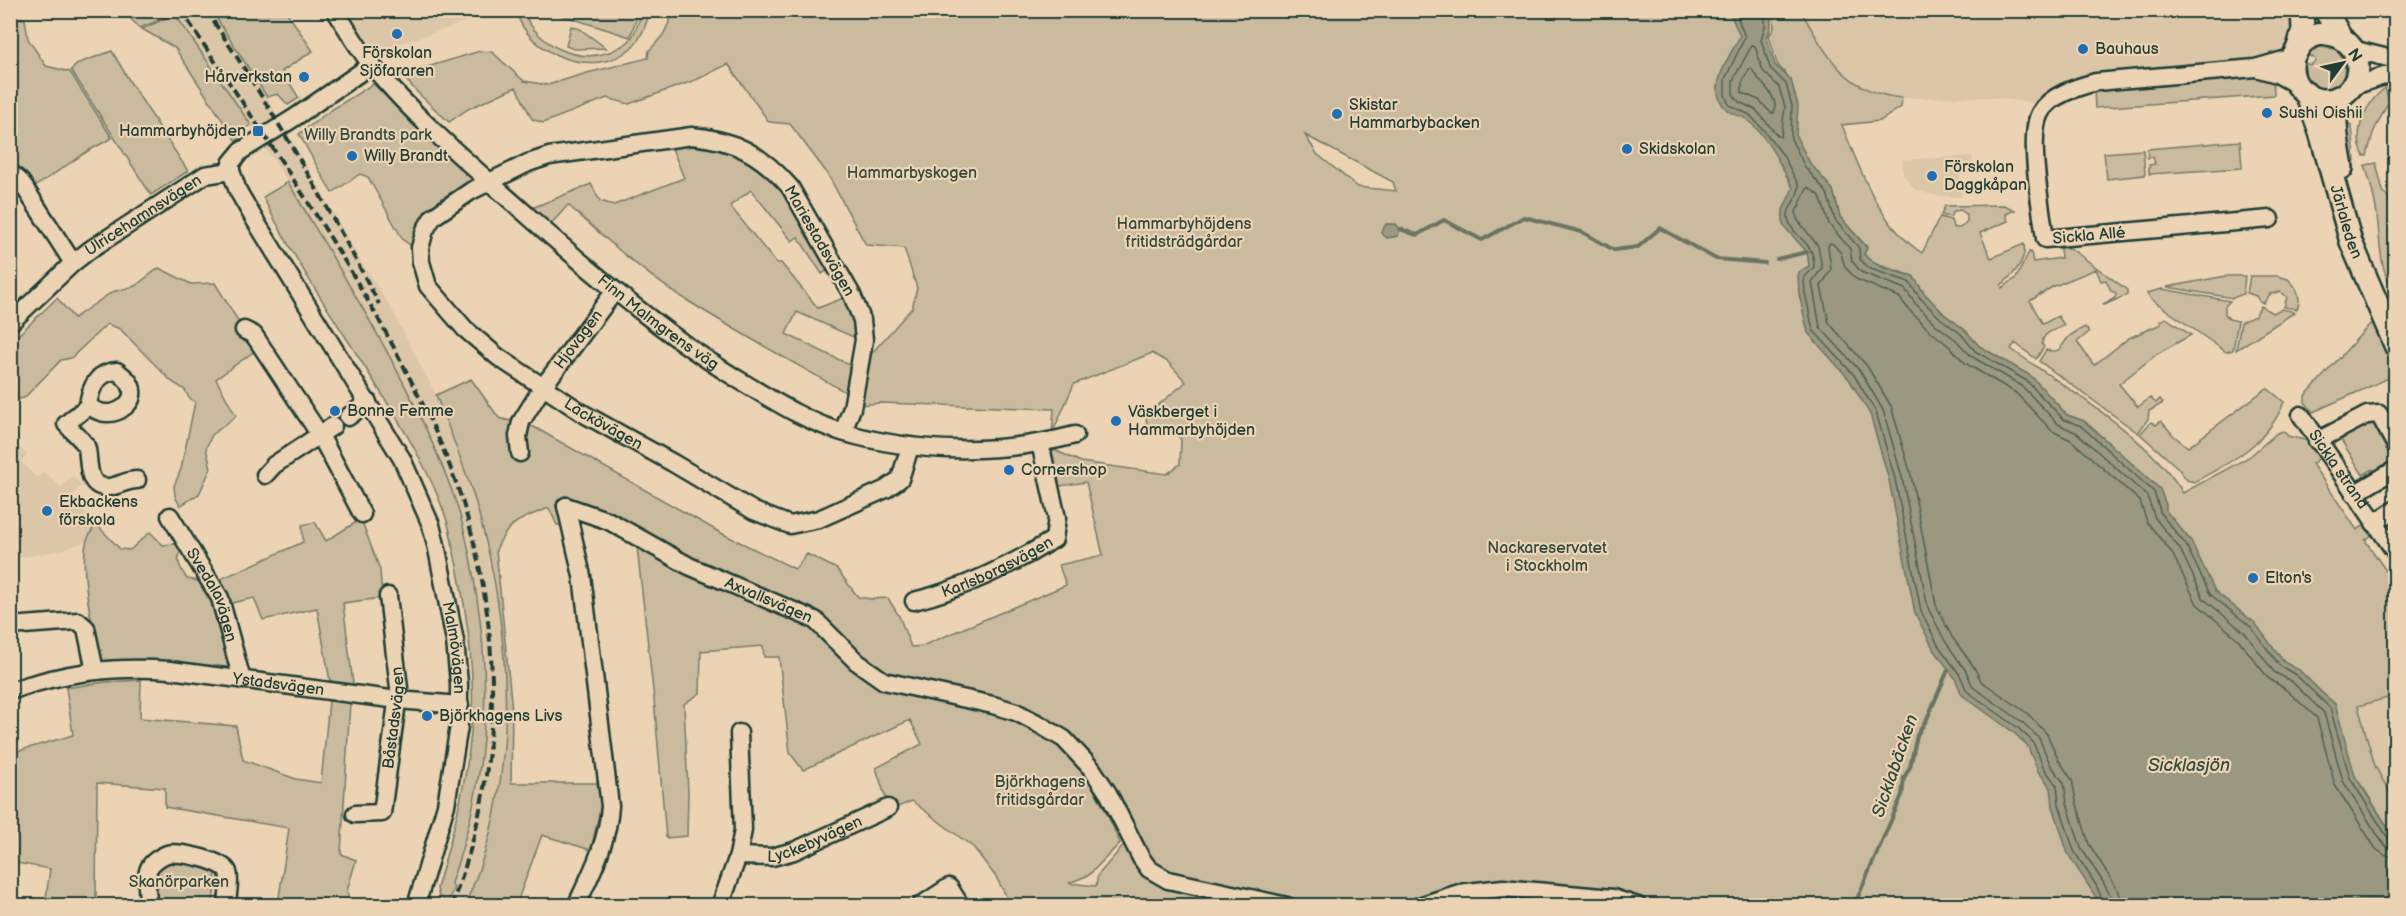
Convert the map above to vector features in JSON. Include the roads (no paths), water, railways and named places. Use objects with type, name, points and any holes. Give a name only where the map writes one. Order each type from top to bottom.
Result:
[{"type":"main road","points":[[2302,10],[2303,30],[2295,54],[2293,75],[2301,89],[2321,100],[2345,92],[2358,71],[2355,55],[2325,10]]},
{"type":"main road","points":[[2295,54],[2306,41],[2318,35],[2331,35],[2347,44]]},
{"type":"main road","name":"Järlaleden","points":[[2301,89],[2320,132],[2351,242],[2396,347]]},
{"type":"main road","name":"Järlaleden","points":[[2345,92],[2336,108],[2338,144],[2352,209],[2372,272],[2396,331]]},
{"type":"street","name":"Finn Malmgrens väg","points":[[335,10],[371,65],[432,128],[490,183],[614,292],[722,370],[796,415],[843,432],[909,447],[973,449],[1040,443],[1075,435]]},
{"type":"street","points":[[2347,44],[2396,60]]},
{"type":"street","name":"Sickla Allé","points":[[2270,219],[2045,239],[2037,167],[2036,141],[2040,113],[2057,97],[2076,87],[2096,82],[2255,68],[2295,54]]},
{"type":"street","points":[[231,171],[231,164],[241,151],[371,65]]},
{"type":"street","name":"Sickla Allé","points":[[2255,68],[2277,74],[2301,89]]},
{"type":"street","points":[[2345,92],[2396,72]]},
{"type":"street","name":"Mariestadsvägen","points":[[490,183],[528,163],[549,156],[692,136],[715,138],[741,146],[758,157],[777,172],[790,187],[852,295],[862,320],[864,339],[852,408],[843,432]]},
{"type":"street","name":"Ulricehamnsvägen","points":[[10,323],[73,263],[205,175],[231,171]]},
{"type":"street","name":"Malmövägen","points":[[231,171],[238,191],[402,459],[430,525],[455,641],[460,705],[459,726],[446,805],[416,906]]},
{"type":"street","points":[[10,172],[21,182],[73,263]]},
{"type":"street","name":"Läckövägen","points":[[490,183],[471,191],[433,217],[425,230],[420,248],[424,275],[428,286],[465,329],[498,357],[542,388],[754,511],[790,525],[819,519],[886,489],[900,479],[909,447]]},
{"type":"street","name":"Hjovägen","points":[[542,388],[614,292]]},
{"type":"street","points":[[244,330],[254,335],[326,431],[362,514]]},
{"type":"street","points":[[520,453],[518,436],[521,422],[542,388]]},
{"type":"street","points":[[348,417],[368,402]]},
{"type":"street","points":[[88,406],[66,424],[87,448],[89,472],[101,485],[108,487],[129,480],[137,480]]},
{"type":"street","points":[[2317,441],[2367,415],[2379,414],[2396,446]]},
{"type":"street","name":"Sickla strand","points":[[2301,415],[2396,553]]},
{"type":"street","points":[[265,475],[274,465],[326,431]]},
{"type":"street","name":"Karlsborgsvägen","points":[[914,601],[937,596],[993,571],[1054,539],[1057,518],[1040,443]]},
{"type":"street","points":[[2354,494],[2396,469]]},
{"type":"street","name":"Axvallsvägen","points":[[576,906],[594,867],[609,821],[609,806],[582,576],[566,506],[609,521],[689,566],[815,620],[857,662],[884,681],[993,705],[1016,712],[1037,723],[1064,739],[1092,769],[1108,793],[1141,858],[1149,869],[1168,880],[1287,906]]},
{"type":"street","points":[[2374,523],[2396,509]]},
{"type":"street","name":"Svedalavägen","points":[[170,516],[220,598],[242,680]]},
{"type":"street","name":"Båstadsvägen","points":[[356,814],[382,813],[399,688],[388,596]]},
{"type":"street","points":[[10,626],[78,621],[86,628],[95,670]]},
{"type":"street","name":"Ystadsvägen","points":[[10,691],[34,682],[95,670],[134,668],[398,700],[460,705]]},
{"type":"street","name":"Lyckebyvägen","points":[[720,906],[738,856],[743,830],[739,733]]},
{"type":"street","name":"Lyckebyvägen","points":[[738,856],[771,857],[794,851],[888,808]]},
{"type":"street","points":[[148,906],[148,869],[153,861],[168,854],[185,854],[225,866],[229,873],[227,906]]},
{"type":"street","points":[[920,906],[950,887],[961,906]]},
{"type":"street","points":[[1419,906],[1459,893],[1503,888],[1613,898],[1638,906]]},
{"type":"water","name":"Sicklasjön","points":[[1729,11],[1771,11],[1771,27],[1767,38],[1775,65],[1791,80],[1798,106],[1796,136],[1810,163],[1833,190],[1840,217],[1867,248],[1864,254],[1880,266],[1913,276],[1924,293],[1944,314],[1965,330],[1979,346],[2031,376],[2067,415],[2084,421],[2160,489],[2166,511],[2191,541],[2215,591],[2255,623],[2284,662],[2299,670],[2335,704],[2355,776],[2395,839],[2395,905],[2101,905],[2068,854],[2053,806],[2051,788],[2038,771],[2027,745],[1962,695],[1955,678],[1933,648],[1915,613],[1889,480],[1870,414],[1849,379],[1808,333],[1799,294],[1798,273],[1809,266],[1807,252],[1783,225],[1783,210],[1793,188],[1773,151],[1760,133],[1746,119],[1728,111],[1720,101],[1718,92],[1721,72],[1740,36]]},
{"type":"water","points":[[1386,224],[1396,224],[1400,229],[1398,236],[1387,238],[1381,233]]},
{"type":"waterway","points":[[1400,229],[1417,235],[1444,220],[1482,240],[1524,217],[1582,232],[1614,250],[1638,247],[1660,228],[1716,259],[1765,263]]},
{"type":"waterway","points":[[1777,259],[1807,252]]},
{"type":"waterway","name":"Sicklabäcken","points":[[1854,906],[1902,795],[1904,778],[1910,767],[1917,735],[1927,719],[1948,670]]},
{"type":"waterway","name":"Sicklabäcken","points":[[1140,901],[1158,906]]},
{"type":"railway","points":[[181,10],[323,226],[376,315],[430,421],[463,503],[480,572],[488,620],[492,668],[492,716],[479,812],[467,859],[451,906]]},
{"type":"railway","points":[[206,10],[297,155],[379,304]]},
{"type":"place","name":"Förskolan Sjöfararen","points":[[397,34]]},
{"type":"place","name":"Bauhaus","points":[[2083,49]]},
{"type":"place","name":"Hårverkstan","points":[[304,77]]},
{"type":"place","name":"Sushi Oishii","points":[[2267,113]]},
{"type":"place","name":"Skistar Hammarbybacken","points":[[1337,114]]},
{"type":"place","name":"Hammarbyhöjden","points":[[258,131]]},
{"type":"place","name":"Skidskolan","points":[[1627,149]]},
{"type":"place","name":"Willy Brandt","points":[[352,156]]},
{"type":"place","name":"Förskolan Daggkåpan","points":[[1932,176]]},
{"type":"place","name":"Bonne Femme","points":[[335,411]]},
{"type":"place","name":"Väskberget i Hammarbyhöjden","points":[[1116,421]]},
{"type":"place","name":"Cornershop","points":[[1009,470]]},
{"type":"place","name":"Ekbackens förskola","points":[[47,511]]},
{"type":"place","name":"Elton's","points":[[2253,578]]},
{"type":"place","name":"Björkhagens Livs","points":[[427,716]]},
{"type":"park label","name":"Willy Brandts park","points":[[368,135]]},
{"type":"park label","name":"Hammarbyskogen","points":[[912,173]]},
{"type":"park label","name":"Hammarbyhöjdens fritidsträdgårdar","points":[[1184,233]]},
{"type":"park label","name":"Nackareservatet i Stockholm","points":[[1547,557]]},
{"type":"park label","name":"Björkhagens fritidsgårdar","points":[[1040,791]]},
{"type":"park label","name":"Skanörparken","points":[[179,882]]}]
